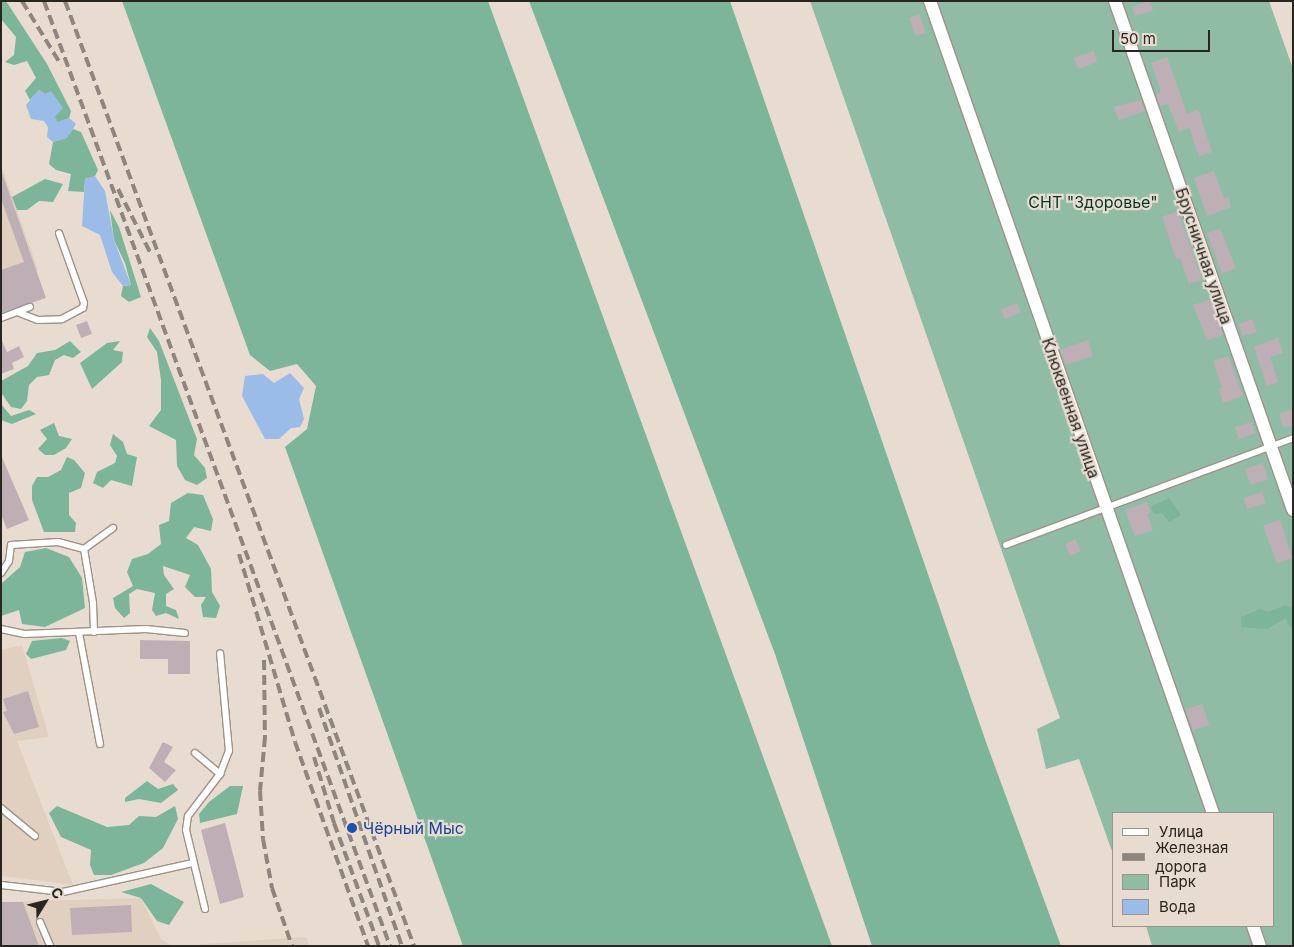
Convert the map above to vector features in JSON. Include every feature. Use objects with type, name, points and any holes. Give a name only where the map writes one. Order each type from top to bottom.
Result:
[{"type":"street","name":"Клюквенная улица","points":[[930,1],[1213,812]]},
{"type":"street","name":"Брусничная улица","points":[[1115,1],[1293,510]]},
{"type":"street","points":[[1253,927],[1260,946]]},
{"type":"lane","points":[[17,312],[38,320],[62,319],[83,308],[84,303],[59,232]]},
{"type":"lane","points":[[1,318],[30,307]]},
{"type":"lane","points":[[1006,545],[1105,506],[1293,438]]},
{"type":"lane","points":[[84,549],[113,528]]},
{"type":"lane","points":[[1,572],[9,561],[11,545],[58,542],[84,549]]},
{"type":"lane","points":[[84,549],[93,603],[94,632]]},
{"type":"lane","points":[[1,629],[24,634],[146,629],[185,633]]},
{"type":"lane","points":[[79,633],[100,744]]},
{"type":"lane","points":[[205,909],[186,830],[188,816],[220,774],[229,750],[220,654]]},
{"type":"lane","points":[[195,753],[220,774]]},
{"type":"lane","points":[[1,808],[35,836]]},
{"type":"lane","points":[[1,885],[64,892],[193,863]]},
{"type":"lane","points":[[40,922],[50,946]]},
{"type":"shaded area","points":[[1,164],[38,270],[1,283]]},
{"type":"shaded area","points":[[22,645],[49,737],[17,741],[73,885],[1,876],[1,650]]},
{"type":"shaded area","points":[[141,898],[161,939],[173,946],[1,946],[1,902]]},
{"type":"shaded area","points":[[306,937],[310,946],[178,946],[289,938]]},
{"type":"green space","points":[[1,1],[6,1],[47,64],[71,111],[69,118],[57,123],[45,94],[39,90],[30,100],[25,91],[36,78],[27,61],[14,65],[5,62],[14,55],[16,37],[1,19]]},
{"type":"green space","points":[[122,1],[488,1],[832,946],[463,946],[285,447],[307,429],[316,386],[297,364],[270,371],[250,355]]},
{"type":"green space","points":[[529,1],[730,1],[986,742],[1061,946],[872,946],[775,654]]},
{"type":"green space","name":"СНТ \"Здоровье\"","points":[[810,1],[1269,1],[1293,69],[1293,946],[1152,946],[1146,927],[1274,927],[1274,812],[1112,812],[1112,851],[1079,759],[1046,769],[1037,729],[1060,718]]},
{"type":"green space","points":[[73,129],[81,132],[98,170],[95,176],[85,179],[84,192],[68,191],[71,174],[56,170],[49,164],[53,142],[66,138]]},
{"type":"green space","points":[[45,179],[63,184],[53,202],[39,201],[27,210],[17,210],[12,197]]},
{"type":"green space","points":[[110,210],[119,227],[141,297],[129,302],[121,296],[123,286],[131,285],[125,263],[114,240]]},
{"type":"green space","points":[[150,328],[159,341],[197,439],[194,455],[205,468],[207,478],[197,485],[185,480],[177,466],[176,440],[149,426],[161,410],[161,380],[157,352],[147,337]]},
{"type":"green space","points":[[70,341],[81,352],[73,358],[64,355],[55,360],[49,375],[37,377],[29,385],[27,401],[21,409],[11,407],[2,394],[1,381],[28,366],[37,353],[55,350]]},
{"type":"green space","points":[[120,341],[113,350],[123,352],[122,362],[92,389],[80,363],[107,343]]},
{"type":"green space","points":[[1,404],[11,416],[29,410],[36,414],[12,424],[1,420]]},
{"type":"green space","points":[[54,423],[59,436],[72,439],[66,448],[54,455],[45,455],[38,449],[47,439],[40,430]]},
{"type":"green space","points":[[113,434],[123,442],[127,454],[137,457],[132,486],[111,480],[103,488],[93,483],[97,472],[115,463],[117,456],[110,445]]},
{"type":"green space","points":[[67,457],[74,460],[85,473],[81,488],[69,493],[69,515],[76,523],[75,532],[44,532],[32,500],[32,486],[37,477],[48,477],[61,470]]},
{"type":"green space","points":[[188,493],[203,495],[213,519],[211,531],[194,527],[186,538],[198,545],[211,569],[212,592],[220,606],[216,618],[203,617],[201,605],[206,597],[195,597],[185,587],[190,575],[163,566],[164,575],[174,589],[166,594],[166,606],[176,610],[179,619],[166,613],[156,616],[152,610],[155,593],[137,589],[129,594],[130,613],[124,618],[115,608],[113,598],[133,586],[127,572],[132,559],[148,554],[161,544],[159,525],[169,521],[171,503]]},
{"type":"green space","points":[[1169,498],[1181,515],[1169,522],[1162,513],[1154,514],[1151,507]]},
{"type":"green space","points":[[46,548],[69,557],[82,578],[85,608],[45,627],[22,624],[19,610],[1,616],[1,584],[20,567],[25,552]]},
{"type":"green space","points":[[1285,605],[1293,608],[1293,628],[1288,625],[1286,618],[1267,629],[1242,627],[1241,617],[1260,609],[1268,612]]},
{"type":"green space","points":[[62,638],[70,641],[66,650],[31,659],[26,654],[32,641]]},
{"type":"green space","points":[[147,781],[158,789],[173,784],[178,790],[161,803],[139,799],[125,802],[125,798]]},
{"type":"green space","points":[[230,786],[243,786],[237,814],[200,823],[199,814],[209,802]]},
{"type":"green space","points":[[57,806],[107,827],[129,825],[139,816],[156,817],[175,806],[178,819],[163,848],[144,863],[111,875],[94,875],[90,865],[91,850],[61,837],[49,813]]},
{"type":"green space","points":[[151,884],[184,902],[169,925],[157,921],[141,898],[121,892]]},
{"type":"water","points":[[39,90],[45,94],[51,91],[63,108],[55,117],[57,122],[69,118],[76,124],[67,138],[53,142],[47,137],[48,127],[44,121],[31,119],[26,105]]},
{"type":"water","points":[[95,176],[105,191],[114,240],[131,285],[123,286],[112,272],[100,235],[82,226],[85,179]]},
{"type":"water","points":[[290,373],[304,388],[299,399],[304,419],[300,427],[291,428],[279,439],[265,439],[242,396],[245,376],[263,374],[274,383]]},
{"type":"building","points":[[1150,1],[1153,10],[1135,16],[1132,7]]},
{"type":"building","points":[[919,14],[926,33],[916,36],[909,18]]},
{"type":"building","points":[[1094,51],[1097,62],[1078,69],[1074,58]]},
{"type":"building","points":[[1167,57],[1187,114],[1198,109],[1212,152],[1199,156],[1189,127],[1179,132],[1168,104],[1160,106],[1156,94],[1161,92],[1151,63]]},
{"type":"building","points":[[1140,100],[1145,111],[1119,120],[1114,107]]},
{"type":"building","points":[[1,170],[46,298],[1,313],[1,270],[24,262],[1,199]]},
{"type":"building","points":[[1214,171],[1224,199],[1228,197],[1231,207],[1207,216],[1194,178]]},
{"type":"building","points":[[1178,211],[1202,280],[1189,284],[1180,258],[1176,259],[1162,217]]},
{"type":"building","points":[[1220,229],[1236,268],[1222,274],[1207,233]]},
{"type":"building","points":[[1210,300],[1223,335],[1207,340],[1193,305]]},
{"type":"building","points":[[1017,303],[1021,312],[1005,319],[1001,310]]},
{"type":"building","points":[[1252,319],[1257,332],[1243,336],[1239,324]]},
{"type":"building","points":[[87,321],[92,334],[81,338],[76,325]]},
{"type":"building","points":[[1278,338],[1283,353],[1270,357],[1278,382],[1267,386],[1254,347]]},
{"type":"building","points":[[1,339],[7,352],[19,346],[24,357],[12,363],[14,369],[1,374]]},
{"type":"building","points":[[1088,340],[1093,356],[1066,365],[1060,350]]},
{"type":"building","points":[[1228,356],[1243,396],[1223,403],[1219,389],[1222,388],[1213,361]]},
{"type":"building","points":[[1293,409],[1293,425],[1284,428],[1279,414]]},
{"type":"building","points":[[1251,422],[1255,433],[1239,439],[1235,427]]},
{"type":"building","points":[[1,455],[29,520],[7,529],[1,515]]},
{"type":"building","points":[[1263,463],[1268,479],[1251,485],[1245,469]]},
{"type":"building","points":[[1262,492],[1266,503],[1247,509],[1244,498]]},
{"type":"building","points":[[1147,502],[1151,512],[1147,514],[1153,530],[1135,536],[1125,510]]},
{"type":"building","points":[[1280,520],[1292,558],[1277,563],[1263,526]]},
{"type":"building","points":[[1075,539],[1081,551],[1070,556],[1065,544]]},
{"type":"building","points":[[140,640],[190,641],[190,674],[168,674],[168,659],[140,659]]},
{"type":"building","points":[[28,691],[39,727],[14,734],[3,712],[7,711],[3,699]]},
{"type":"building","points":[[1202,704],[1209,725],[1193,730],[1186,709]]},
{"type":"building","points":[[163,742],[173,747],[164,762],[176,770],[165,782],[149,768]]},
{"type":"building","points":[[225,823],[244,897],[220,904],[201,830]]},
{"type":"building","points":[[1,902],[23,902],[39,946],[1,946]]},
{"type":"building","points":[[131,905],[132,932],[72,935],[70,908]]},
{"type":"railway","points":[[22,1],[61,65]]},
{"type":"railway","points":[[44,1],[390,946]]},
{"type":"railway","points":[[65,1],[414,946]]},
{"type":"railway","points":[[118,189],[152,256]]},
{"type":"railway","points":[[239,554],[295,742],[368,946]]},
{"type":"railway","points":[[264,660],[265,737],[260,791],[263,839],[272,888],[292,946]]},
{"type":"railway","points":[[319,708],[402,946]]},
{"type":"railway","points":[[314,757],[334,823],[379,946]]},
{"type":"place","name":"Чёрный Мыс","points":[[352,828]]}]
